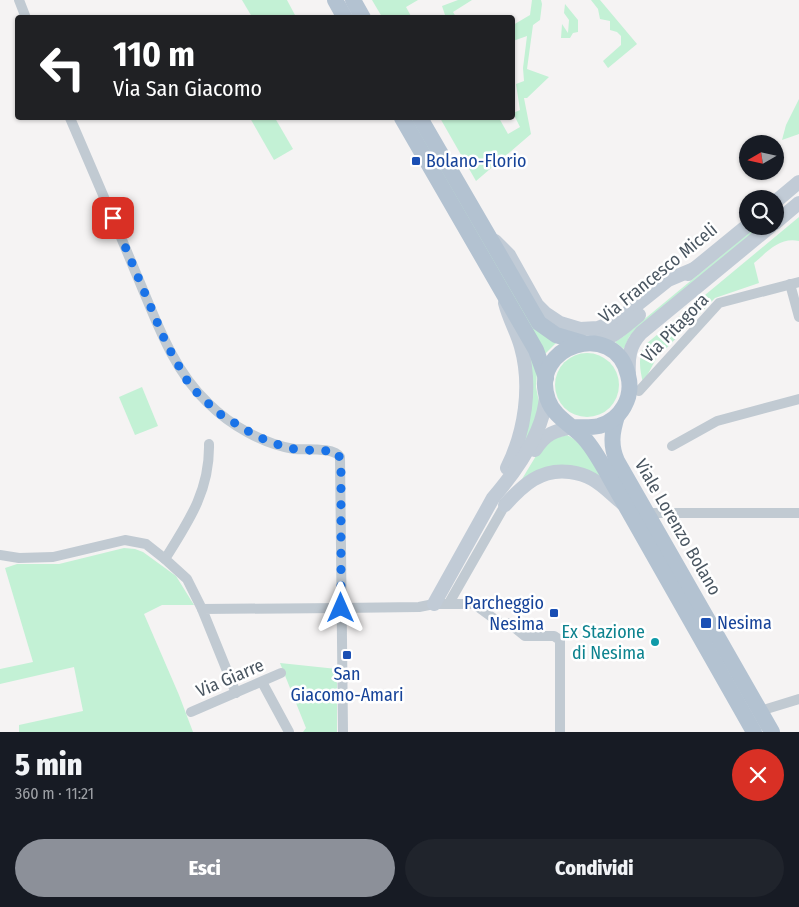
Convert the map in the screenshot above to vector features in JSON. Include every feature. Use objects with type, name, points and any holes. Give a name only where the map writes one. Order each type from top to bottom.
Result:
[{"type":"main road","points":[[335,0],[343,15]]},
{"type":"main road","points":[[353,0],[361,15]]},
{"type":"main road","points":[[403,120],[536,350],[550,405],[557,414],[573,427]]},
{"type":"main road","points":[[421,120],[539,322],[556,335],[600,345],[614,352],[625,365],[629,376],[628,397],[624,407],[617,416],[598,426],[560,429],[545,436],[511,492],[499,502]]},
{"type":"main road","points":[[784,194],[799,182]]},
{"type":"main road","points":[[784,216],[799,203]]},
{"type":"main road","points":[[485,232],[509,255],[538,305],[545,313],[560,323],[580,329],[598,328],[618,320],[668,280],[694,269]]},
{"type":"main road","name":"Via Francesco Miceli","points":[[586,343],[602,341],[616,334],[739,232]]},
{"type":"main road","name":"Via Francesco Miceli","points":[[629,376],[629,351],[641,333],[760,235]]},
{"type":"main road","points":[[499,502],[523,422],[526,396],[523,357],[501,291]]},
{"type":"main road","points":[[434,604],[499,502],[506,483],[534,437],[542,420],[546,387],[552,363],[559,354],[568,348],[586,343]]},
{"type":"main road","name":"Viale Lorenzo Bolano","points":[[617,416],[611,438],[614,454],[772,732]]},
{"type":"main road","name":"Viale Lorenzo Bolano","points":[[573,427],[588,443],[754,732]]},
{"type":"main road","points":[[499,502],[536,477],[545,473],[562,471],[589,478],[625,506]]},
{"type":"street","points":[[19,0],[25,15]]},
{"type":"street","points":[[71,120],[166,343],[186,379],[198,394],[220,414],[256,436],[287,448],[333,451],[338,453],[340,457],[343,732]]},
{"type":"street","points":[[794,283],[799,317]]},
{"type":"street","name":"Via Pitagora","points":[[638,391],[719,303],[794,283]]},
{"type":"street","points":[[672,446],[717,421],[799,399]]},
{"type":"street","points":[[166,559],[200,499],[207,479],[210,444]]},
{"type":"street","points":[[449,603],[499,502]]},
{"type":"street","points":[[647,513],[799,513]]},
{"type":"street","points":[[0,555],[26,558],[54,557],[74,554],[125,540],[146,544],[166,559],[187,579],[202,609],[236,693]]},
{"type":"street","points":[[202,609],[419,607],[449,603],[474,604],[500,623],[509,623],[525,636],[558,637],[560,640],[560,732]]},
{"type":"street","name":"Via Giarre","points":[[191,712],[282,674]]},
{"type":"street","points":[[262,682],[289,732]]},
{"type":"street","points":[[760,711],[799,699]]},
{"type":"green space","points":[[242,0],[287,0],[295,15],[251,15]]},
{"type":"green space","points":[[372,0],[418,0],[406,7],[410,15],[381,15]]},
{"type":"green space","points":[[458,0],[472,0],[453,12],[455,15],[445,15],[442,6]]},
{"type":"green space","points":[[532,0],[541,0],[540,20],[533,25],[527,69],[549,77],[527,98],[524,98],[531,134],[476,181],[441,120],[500,120],[508,134],[520,127],[515,117],[515,112],[520,110],[516,84],[524,81],[523,68],[527,36],[515,40],[515,24],[530,15]]},
{"type":"green space","points":[[591,0],[600,0],[637,44],[608,68],[603,61],[621,45],[621,36],[617,32],[610,30],[610,21],[600,19],[598,9]]},
{"type":"green space","points":[[565,4],[578,20],[578,32],[573,33],[570,38],[561,38],[562,24],[568,33],[569,20],[564,13]]},
{"type":"green space","points":[[799,99],[799,134],[784,139],[786,125]]},
{"type":"green space","points":[[251,120],[276,120],[293,149],[274,160]]},
{"type":"green space","points":[[410,120],[414,120],[556,343],[545,354]]},
{"type":"green space","points":[[799,217],[799,241],[792,240],[780,243],[754,263],[759,283],[715,298],[656,359],[643,383],[640,359],[646,344],[777,235],[784,235],[784,229]]},
{"type":"green space","points":[[746,235],[750,235],[634,331],[624,349],[615,342]]},
{"type":"green space","points":[[526,347],[537,371],[536,387],[539,402],[539,418],[518,452]]},
{"type":"green space","points":[[587,353],[599,355],[610,362],[617,373],[619,385],[617,397],[610,408],[599,415],[587,417],[575,415],[564,408],[557,397],[555,385],[557,373],[564,362],[575,355]]},
{"type":"green space","points":[[142,387],[158,426],[135,435],[119,397]]},
{"type":"green space","points":[[567,435],[579,443],[602,479],[583,470],[519,484],[545,441]]},
{"type":"green space","points":[[124,548],[143,552],[176,576],[194,605],[162,605],[144,614],[193,732],[19,732],[19,725],[83,711],[74,667],[0,684],[0,669],[33,662],[5,568],[17,564],[59,564]]},
{"type":"green space","points":[[280,663],[337,669],[337,732],[303,732],[306,728]]},
{"type":"place","name":"Bolano-Florio","points":[[416,161]]},
{"type":"place","name":"Parcheggio Nesima","points":[[554,613]]},
{"type":"place","name":"Nesima","points":[[706,623]]},
{"type":"place","name":"Ex Stazione di Nesima","points":[[655,642]]},
{"type":"place","name":"San Giacomo-Amari","points":[[347,655]]},
{"type":"route","points":[[113,218],[166,343],[186,379],[198,394],[232,423],[256,436],[287,448],[333,451],[338,453],[341,462],[341,608]]}]
